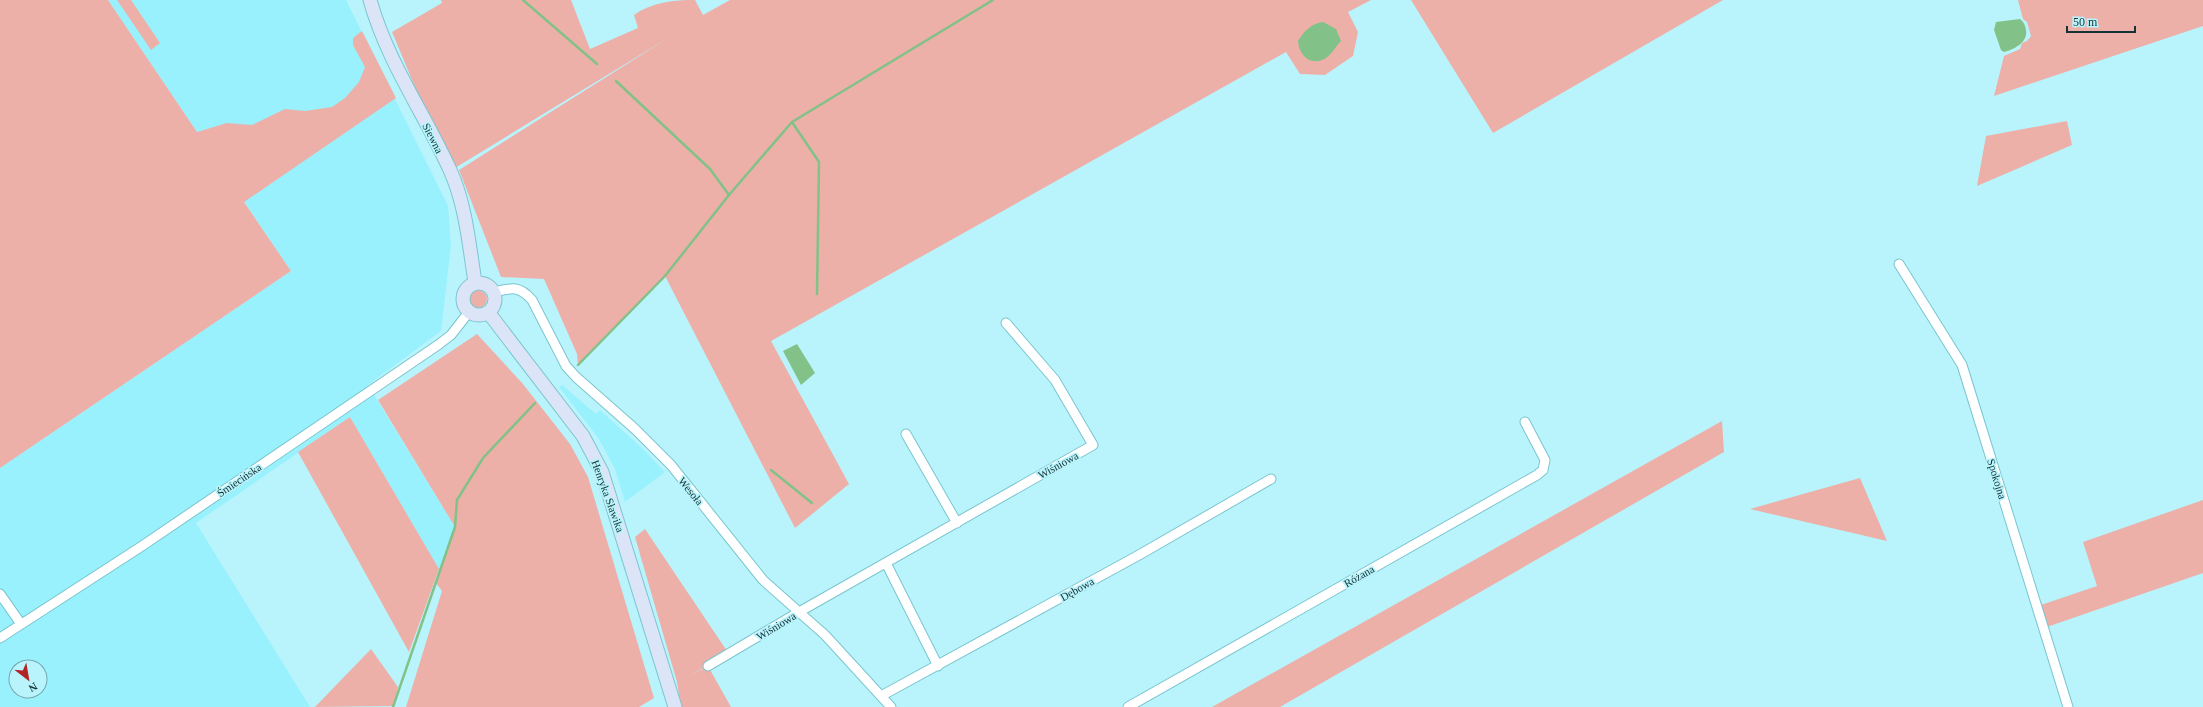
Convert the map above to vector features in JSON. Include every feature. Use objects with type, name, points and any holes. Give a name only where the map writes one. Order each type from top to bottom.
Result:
[{"type":"main road","name":"Siewna","points":[[370,0],[377,24],[394,61],[453,177],[465,218],[475,282]]},
{"type":"main road","points":[[475,282],[484,283],[494,292],[494,303],[488,312],[479,315],[469,312],[463,304],[462,296],[467,287],[475,282]]},
{"type":"main road","name":"Henryka Sławika","points":[[488,312],[583,436],[602,472],[675,707]]},
{"type":"street","name":"Spokojna","points":[[1899,264],[1962,365],[2068,707]]},
{"type":"street","name":"Wesoła","points":[[494,292],[509,288],[526,292],[532,300],[566,366],[576,377],[635,429],[671,465],[763,580],[825,635],[890,707]]},
{"type":"street","name":"Śmiecińska","points":[[0,638],[142,546],[434,348],[451,335],[469,312]]},
{"type":"street","name":"Wiśniowa","points":[[708,666],[799,612],[1093,445],[1055,380],[1006,323]]},
{"type":"street","name":"Różana","points":[[1128,707],[1537,476],[1543,470],[1545,460],[1525,422]]},
{"type":"street","points":[[906,434],[957,523]]},
{"type":"street","name":"Dębowa","points":[[881,696],[938,666],[1271,479]]},
{"type":"street","points":[[886,563],[938,666]]},
{"type":"street","points":[[0,594],[21,624]]},
{"type":"shaded area","points":[[0,0],[108,0],[197,132],[227,123],[252,125],[285,109],[305,111],[332,107],[345,98],[359,82],[365,67],[353,45],[353,38],[362,31],[396,98],[244,202],[291,271],[0,468]]},
{"type":"shaded area","points":[[108,0],[346,0],[448,206],[451,245],[441,331],[368,385],[455,527],[439,569],[350,417],[196,523],[310,707],[0,707],[0,468],[291,271]]},
{"type":"shaded area","points":[[117,0],[131,0],[160,43],[151,50]]},
{"type":"shaded area","points":[[441,0],[571,0],[590,49],[638,28],[634,15],[648,7],[679,1],[695,0],[703,15],[730,0],[1371,0],[1348,12],[1358,32],[1353,56],[1325,75],[1300,74],[1286,52],[771,341],[849,484],[795,528],[665,276],[578,365],[577,354],[544,279],[501,277],[459,170],[668,38],[450,171],[392,32],[442,3]]},
{"type":"shaded area","points":[[1411,0],[1723,0],[1493,133]]},
{"type":"shaded area","points":[[2018,0],[2203,0],[2203,26],[1994,96],[2004,56],[2020,49],[2022,43],[2027,41],[2031,36],[2027,22],[2023,19]]},
{"type":"shaded area","points":[[2020,19],[2026,30],[2025,38],[2016,47],[2004,52],[2001,50],[1994,30],[1996,22]]},
{"type":"shaded area","points":[[1323,22],[1336,29],[1341,41],[1326,58],[1311,61],[1303,55],[1298,41],[1309,28],[1315,24]]},
{"type":"shaded area","points":[[2067,121],[2072,145],[1977,186],[1986,136]]},
{"type":"shaded area","points":[[478,290],[482,291],[486,295],[486,303],[482,307],[478,308],[474,307],[470,303],[469,299],[470,295],[474,291]]},
{"type":"shaded area","points":[[477,334],[523,384],[570,444],[588,477],[654,698],[639,707],[406,707],[442,591],[436,583],[455,527],[378,400]]},
{"type":"shaded area","points":[[797,344],[815,373],[801,385],[783,351]]},
{"type":"shaded area","points":[[562,385],[596,414],[600,410],[644,450],[665,472],[625,502],[615,469],[599,439],[559,387]]},
{"type":"shaded area","points":[[350,417],[439,569],[409,652],[298,452]]},
{"type":"shaded area","points":[[1722,421],[1724,452],[1280,707],[1212,707]]},
{"type":"shaded area","points":[[1860,478],[1887,541],[1750,509]]},
{"type":"shaded area","points":[[2203,500],[2203,573],[2044,628],[2038,606],[2097,586],[2083,542]]},
{"type":"shaded area","points":[[645,529],[729,654],[690,675],[708,666],[731,707],[681,707],[677,682],[635,537]]},
{"type":"shaded area","points":[[371,649],[398,687],[393,706],[315,707]]},
{"type":"waterway","points":[[523,0],[597,64]]},
{"type":"waterway","points":[[729,195],[792,122],[993,0]]},
{"type":"waterway","points":[[578,365],[665,276],[729,195],[710,169],[616,81]]},
{"type":"waterway","points":[[792,122],[819,162],[817,294]]},
{"type":"waterway","points":[[393,707],[455,527],[457,500],[483,458],[535,403]]},
{"type":"waterway","points":[[771,470],[812,503]]}]
